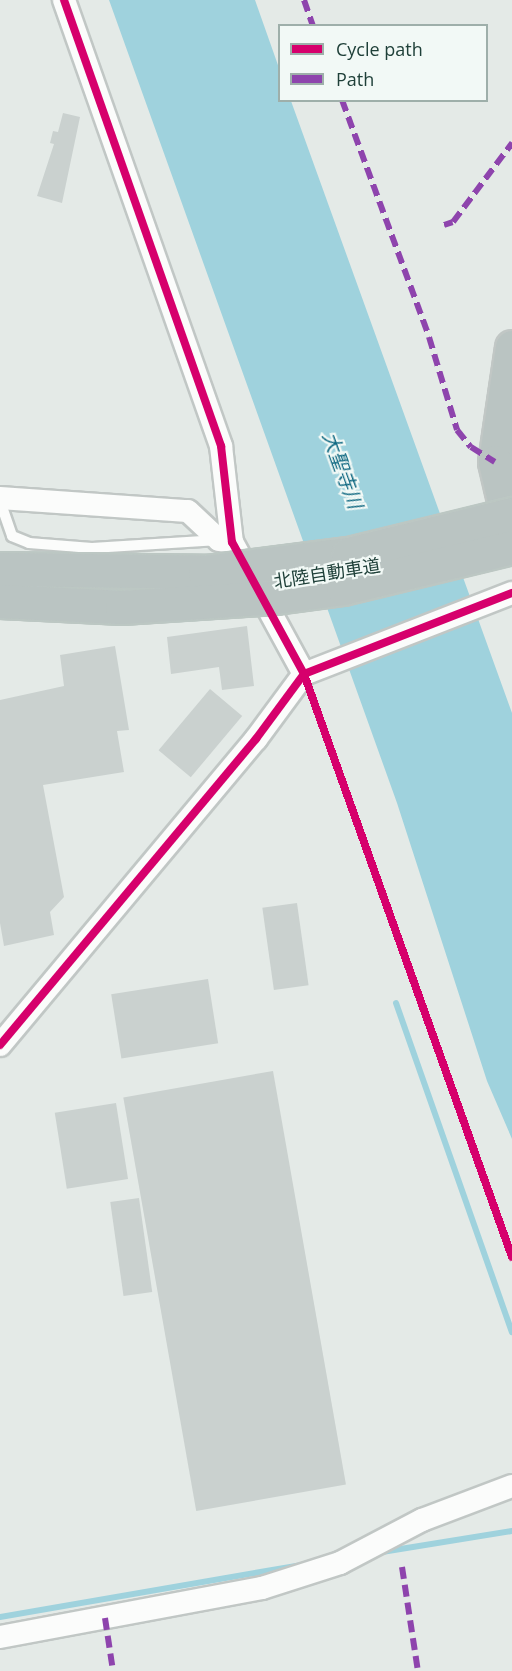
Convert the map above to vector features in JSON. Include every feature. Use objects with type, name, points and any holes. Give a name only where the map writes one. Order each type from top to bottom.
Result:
[{"type":"highway","points":[[512,347],[495,462],[512,535]]},
{"type":"highway","name":"北陸自動車道","points":[[0,569],[205,572],[348,554],[512,514]]},
{"type":"highway","name":"北陸自動車道","points":[[0,601],[122,607],[276,597],[343,588],[512,547]]},
{"type":"street","points":[[64,0],[221,446],[226,541]]},
{"type":"street","points":[[0,500],[188,511],[226,541],[303,674]]},
{"type":"street","points":[[0,1045],[256,739],[303,674],[511,593]]},
{"type":"street","points":[[0,1637],[262,1588],[340,1563],[422,1520],[512,1486]]},
{"type":"lane","points":[[0,500],[12,536],[28,543],[92,548],[226,541]]},
{"type":"water","name":"大聖寺川","points":[[109,0],[255,0],[278,65],[278,102],[291,102],[512,713],[512,1139],[487,1081],[397,803]]},
{"type":"building","points":[[63,113],[80,117],[62,203],[37,196],[54,144],[50,143],[53,131],[58,132]]},
{"type":"building","points":[[247,626],[254,686],[222,690],[219,667],[171,674],[167,637]]},
{"type":"building","points":[[115,646],[129,730],[117,731],[124,772],[43,785],[64,897],[50,912],[54,935],[4,946],[0,923],[0,700],[64,686],[60,655]]},
{"type":"building","points":[[210,689],[242,716],[191,777],[159,750]]},
{"type":"building","points":[[297,903],[309,985],[274,990],[262,908]]},
{"type":"building","points":[[208,979],[218,1043],[121,1059],[111,994]]},
{"type":"building","points":[[273,1071],[346,1485],[196,1511],[123,1097]]},
{"type":"building","points":[[116,1103],[128,1179],[67,1189],[55,1113]]},
{"type":"building","points":[[139,1198],[152,1292],[124,1296],[110,1202]]},
{"type":"waterway","points":[[396,1003],[512,1332]]},
{"type":"waterway","points":[[382,1552],[512,1531]]},
{"type":"waterway","points":[[0,1617],[301,1565]]},
{"type":"marked path","points":[[304,0],[312,24]]},
{"type":"marked path","points":[[343,102],[429,337],[457,430],[471,447],[495,462]]},
{"type":"marked path","points":[[444,225],[453,222],[512,143]]},
{"type":"marked path","points":[[402,1567],[418,1671]]},
{"type":"marked path","points":[[105,1618],[113,1671]]},
{"type":"cycle path","points":[[64,0],[221,446],[232,542],[304,674],[512,1257]]},
{"type":"cycle path","points":[[0,1045],[256,739],[304,674],[512,593]]}]
